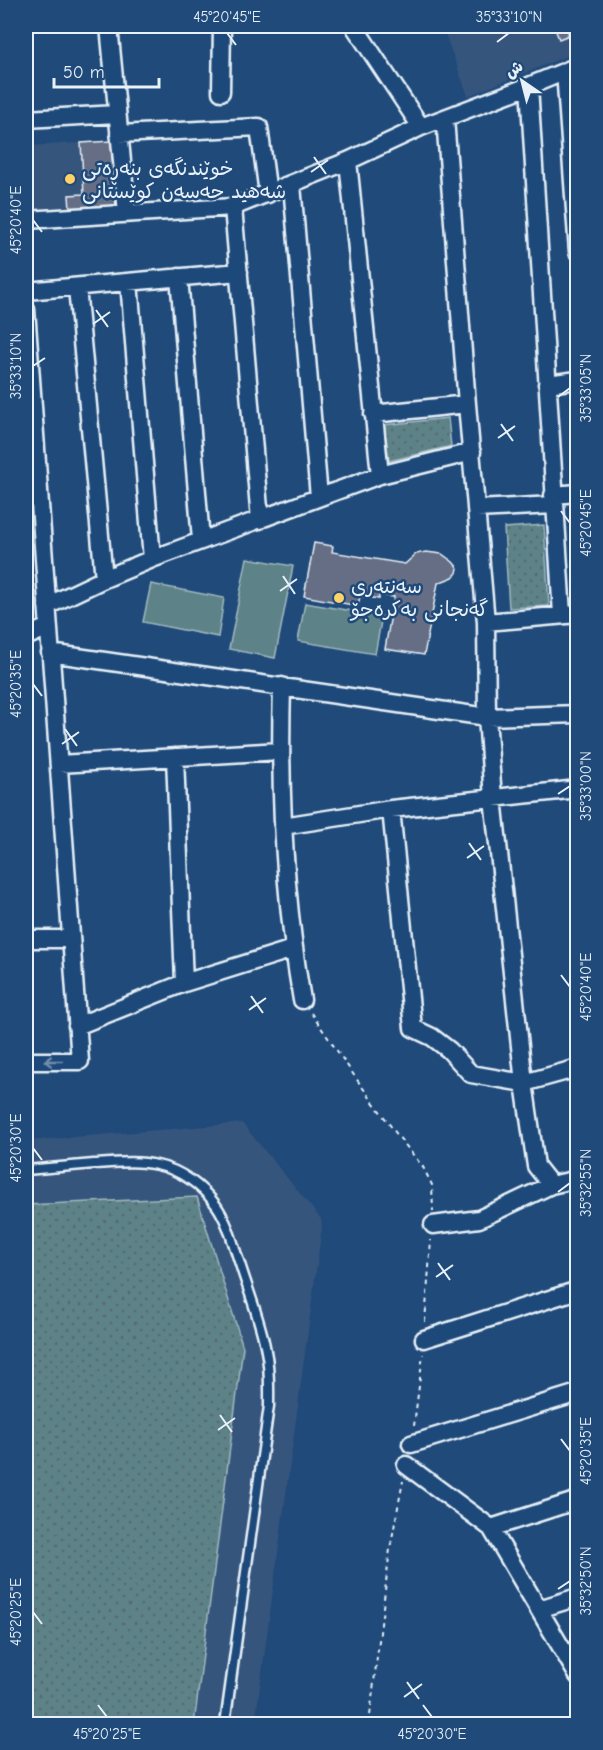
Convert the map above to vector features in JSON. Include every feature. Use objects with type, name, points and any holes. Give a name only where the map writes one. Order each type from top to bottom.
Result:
[{"type":"street","points":[[109,26],[127,213]]},
{"type":"street","points":[[221,92],[222,26]]},
{"type":"street","points":[[354,26],[421,127]]},
{"type":"street","points":[[26,220],[233,207],[292,185],[421,127],[571,68],[578,252]]},
{"type":"street","points":[[486,622],[569,614],[553,500],[530,86]]},
{"type":"street","points":[[26,119],[117,114]]},
{"type":"street","points":[[445,118],[466,404],[486,622],[487,717],[493,798],[524,1083],[536,1166],[551,1185]]},
{"type":"street","points":[[119,134],[259,127],[268,194]]},
{"type":"street","points":[[348,161],[380,475]]},
{"type":"street","points":[[292,185],[319,497]]},
{"type":"street","points":[[233,207],[260,520]]},
{"type":"street","points":[[26,291],[238,272]]},
{"type":"street","points":[[179,277],[201,540]]},
{"type":"street","points":[[129,282],[152,559]]},
{"type":"street","points":[[77,286],[104,579]]},
{"type":"street","points":[[26,309],[80,1061],[26,1061]]},
{"type":"street","points":[[548,384],[578,380]]},
{"type":"street","points":[[373,414],[466,404]]},
{"type":"street","points":[[47,606],[152,559],[319,497],[380,475],[472,452]]},
{"type":"street","points":[[476,508],[553,500],[578,493]]},
{"type":"street","points":[[26,637],[48,627]]},
{"type":"street","points":[[50,653],[487,717],[578,714]]},
{"type":"street","points":[[282,686],[280,751],[283,826],[293,949],[302,1000]]},
{"type":"street","points":[[59,764],[280,751]]},
{"type":"street","points":[[175,757],[184,983]]},
{"type":"street","points":[[283,826],[391,809],[578,789]]},
{"type":"street","points":[[391,809],[413,1028],[432,1036],[449,1050],[471,1074],[524,1083],[578,1068]]},
{"type":"street","points":[[26,939],[71,939]]},
{"type":"street","points":[[77,1026],[184,983],[293,949]]},
{"type":"street","points":[[433,1225],[479,1219],[551,1185],[578,1179]]},
{"type":"street","points":[[424,1339],[578,1290]]},
{"type":"street","points":[[411,1444],[578,1393]]},
{"type":"street","points":[[406,1465],[491,1528],[578,1676]]},
{"type":"street","points":[[491,1528],[578,1500]]},
{"type":"street","points":[[538,1609],[578,1597]]},
{"type":"lane","points":[[26,1170],[120,1162],[159,1165],[194,1182],[207,1194],[217,1207],[231,1238],[261,1327],[267,1353],[269,1406],[225,1725]]},
{"type":"path","points":[[302,1000],[423,1167],[432,1185],[433,1225],[424,1339],[411,1444]]},
{"type":"path","points":[[369,1725],[390,1549],[406,1465]]},
{"type":"shaded area","points":[[442,26],[577,26],[577,52],[468,96]]},
{"type":"shaded area","name":"خوێندنگەی بنەڕەتی شەهید حەسەن کوێستانی","points":[[111,141],[116,207],[29,214],[26,146]]},
{"type":"shaded area","points":[[242,1123],[321,1219],[322,1227],[255,1724],[26,1724],[26,1141]]},
{"type":"green space","points":[[448,418],[451,446],[389,461],[384,425]]},
{"type":"green space","points":[[572,504],[577,504],[577,567]]},
{"type":"green space","points":[[544,525],[549,606],[509,608],[504,528]]},
{"type":"green space","points":[[247,558],[293,566],[275,658],[229,649]]},
{"type":"green space","points":[[151,584],[224,598],[218,637],[143,622]]},
{"type":"green space","points":[[305,603],[382,616],[375,654],[298,641]]},
{"type":"green space","points":[[197,1197],[243,1347],[194,1724],[26,1724],[26,1205]]},
{"type":"building","points":[[554,26],[578,26],[578,29],[559,39]]},
{"type":"building","points":[[111,141],[116,207],[70,210],[69,195],[84,194],[81,143]]},
{"type":"building","name":"سەنتەری گەنجانی بەکرەجۆ","points":[[314,543],[333,546],[332,552],[405,564],[416,554],[426,552],[442,554],[453,562],[458,568],[457,573],[438,583],[424,655],[385,649],[394,597],[379,595],[379,599],[360,596],[358,606],[304,596]]},
{"type":"place","name":"خوێندنگەی بنەڕەتی شەهید حەسەن کوێستانی","points":[[70,179]]},
{"type":"place","name":"سەنتەری گەنجانی بەکرەجۆ","points":[[339,598]]}]
